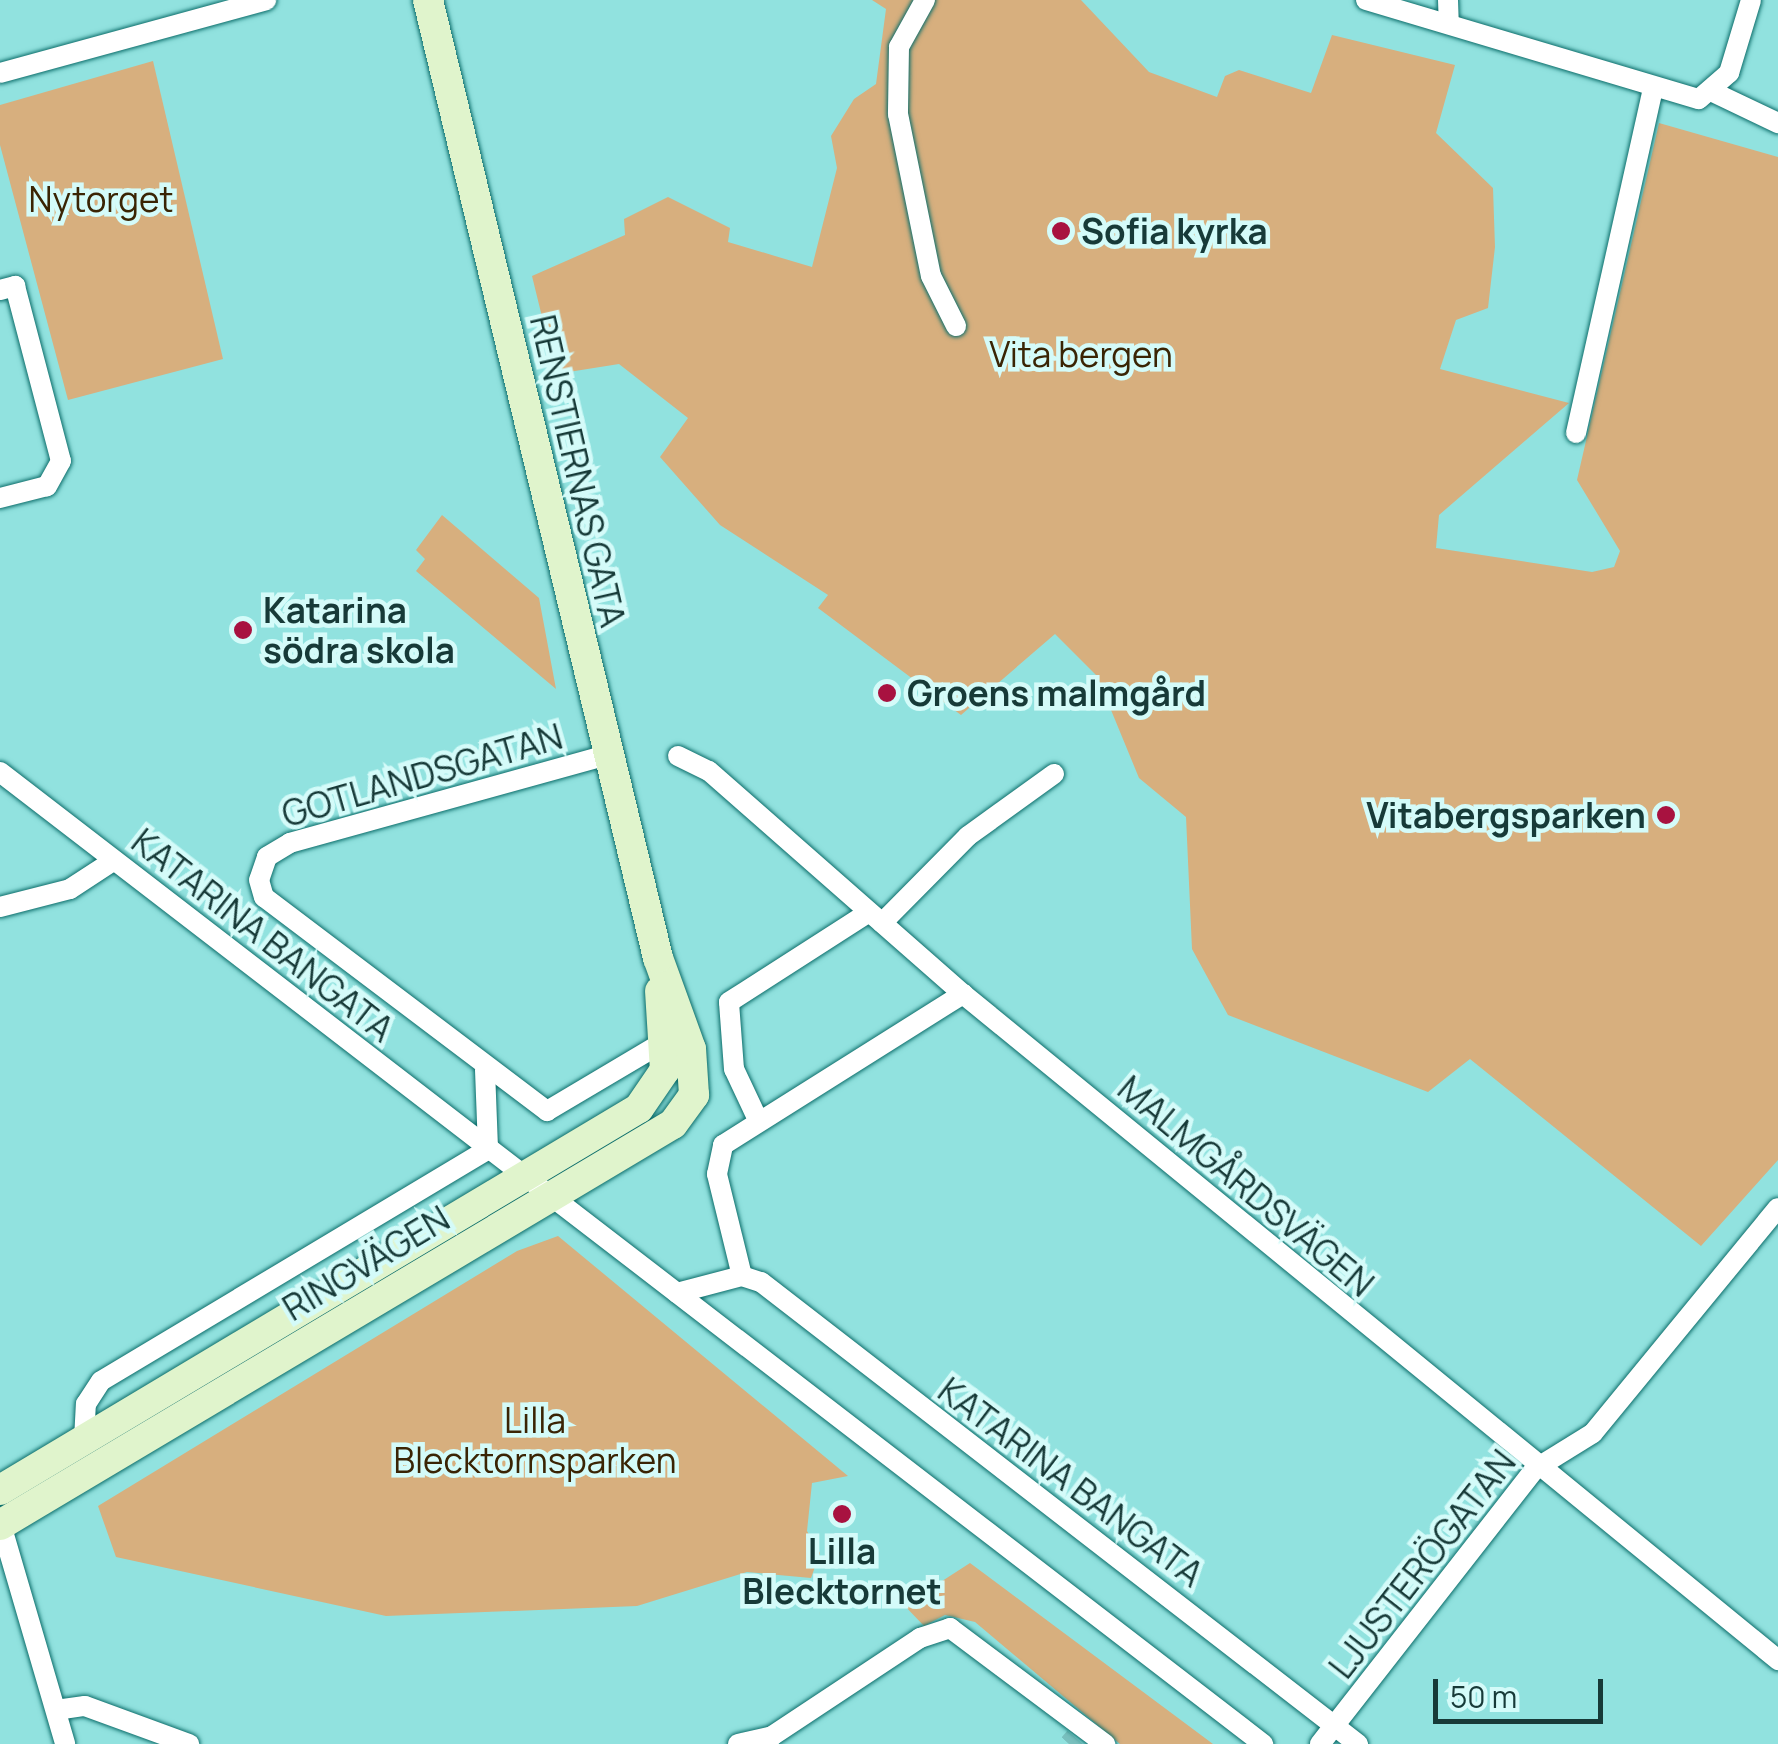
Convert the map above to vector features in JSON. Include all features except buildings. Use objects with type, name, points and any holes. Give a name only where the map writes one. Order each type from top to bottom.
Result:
[{"type":"main road","name":"RENSTIERNAS GATA","points":[[428,0],[658,958],[670,1030]]},
{"type":"main road","name":"RINGVÄGEN","points":[[0,1524],[673,1124],[695,1075],[670,1030]]},
{"type":"main road","name":"RINGVÄGEN","points":[[0,1490],[528,1176],[652,1096],[665,1070],[670,1030]]},
{"type":"street","points":[[0,73],[266,0]]},
{"type":"street","points":[[925,0],[899,47],[898,114],[931,276],[956,326]]},
{"type":"street","points":[[1366,0],[1653,89],[1699,99],[1714,93],[1751,0]]},
{"type":"street","points":[[1448,0],[1449,24]]},
{"type":"street","points":[[1576,433],[1653,89]]},
{"type":"street","points":[[1714,93],[1778,124]]},
{"type":"street","points":[[0,498],[56,476],[61,461],[7,288]]},
{"type":"street","name":"GOTLANDSGATAN","points":[[261,867],[290,843],[607,755]]},
{"type":"street","name":"MALMGÅRDSVÄGEN","points":[[678,756],[709,771],[963,994],[1534,1468],[1778,1660]]},
{"type":"street","name":"KATARINA BANGATA","points":[[0,772],[488,1148],[554,1193],[677,1293],[1263,1744]]},
{"type":"street","points":[[758,1120],[734,1068],[729,1002],[876,917],[968,836],[1054,774]]},
{"type":"street","points":[[0,907],[70,889],[113,861]]},
{"type":"street","name":"KATARINA BANGATA","points":[[261,867],[264,898],[485,1070],[547,1111],[670,1030]]},
{"type":"street","points":[[677,1293],[742,1276],[716,1157],[758,1120],[963,994]]},
{"type":"street","points":[[485,1070],[488,1148]]},
{"type":"street","name":"RINGVÄGEN","points":[[84,1440],[86,1404],[101,1380],[488,1148]]},
{"type":"street","name":"LJUSTERÖGATAN","points":[[1320,1744],[1534,1468],[1594,1433],[1778,1208]]},
{"type":"street","name":"KATARINA BANGATA","points":[[742,1276],[1358,1744]]},
{"type":"street","points":[[0,1524],[65,1744]]},
{"type":"street","points":[[738,1744],[774,1740],[940,1629],[965,1636],[1080,1732],[1104,1744]]},
{"type":"street","points":[[56,1710],[85,1706],[189,1744]]},
{"type":"green space","name":"Vita bergen","points":[[872,0],[1081,0],[1149,72],[1217,97],[1225,76],[1239,70],[1311,93],[1332,35],[1455,65],[1436,133],[1493,188],[1495,247],[1488,308],[1456,320],[1440,369],[1569,403],[1439,515],[1436,548],[1592,572],[1614,567],[1620,551],[1577,480],[1659,123],[1778,157],[1778,1160],[1701,1246],[1470,1059],[1428,1092],[1228,1015],[1192,949],[1186,817],[1139,778],[1097,676],[1055,634],[961,715],[818,608],[828,595],[720,525],[660,457],[688,418],[619,364],[556,374],[532,276],[625,235],[624,219],[668,197],[730,228],[728,242],[812,267],[837,168],[831,136],[854,99],[876,84],[886,9]]},
{"type":"green space","name":"Nytorget","points":[[153,61],[223,359],[68,400],[0,145],[0,105]]},
{"type":"green space","points":[[442,515],[539,598],[556,689],[416,571],[425,559],[416,550]]},
{"type":"green space","name":"Lilla Blecktornsparken","points":[[558,1236],[848,1476],[812,1483],[807,1531],[820,1553],[811,1578],[747,1572],[637,1606],[386,1616],[116,1557],[98,1506],[517,1251]]},
{"type":"green space","points":[[970,1563],[1213,1744],[1120,1744],[975,1622],[945,1615],[924,1626],[882,1582],[922,1594]]},
{"type":"tunnel","points":[[1069,1744],[1075,1737]]},
{"type":"place","name":"Sofia kyrka","points":[[1061,231]]},
{"type":"place","name":"Katarina södra skola","points":[[243,630]]},
{"type":"place","name":"Groens malmgård","points":[[887,693]]},
{"type":"place","name":"Vitabergsparken","points":[[1666,815]]},
{"type":"place","name":"Lilla Blecktornet","points":[[842,1514]]}]
